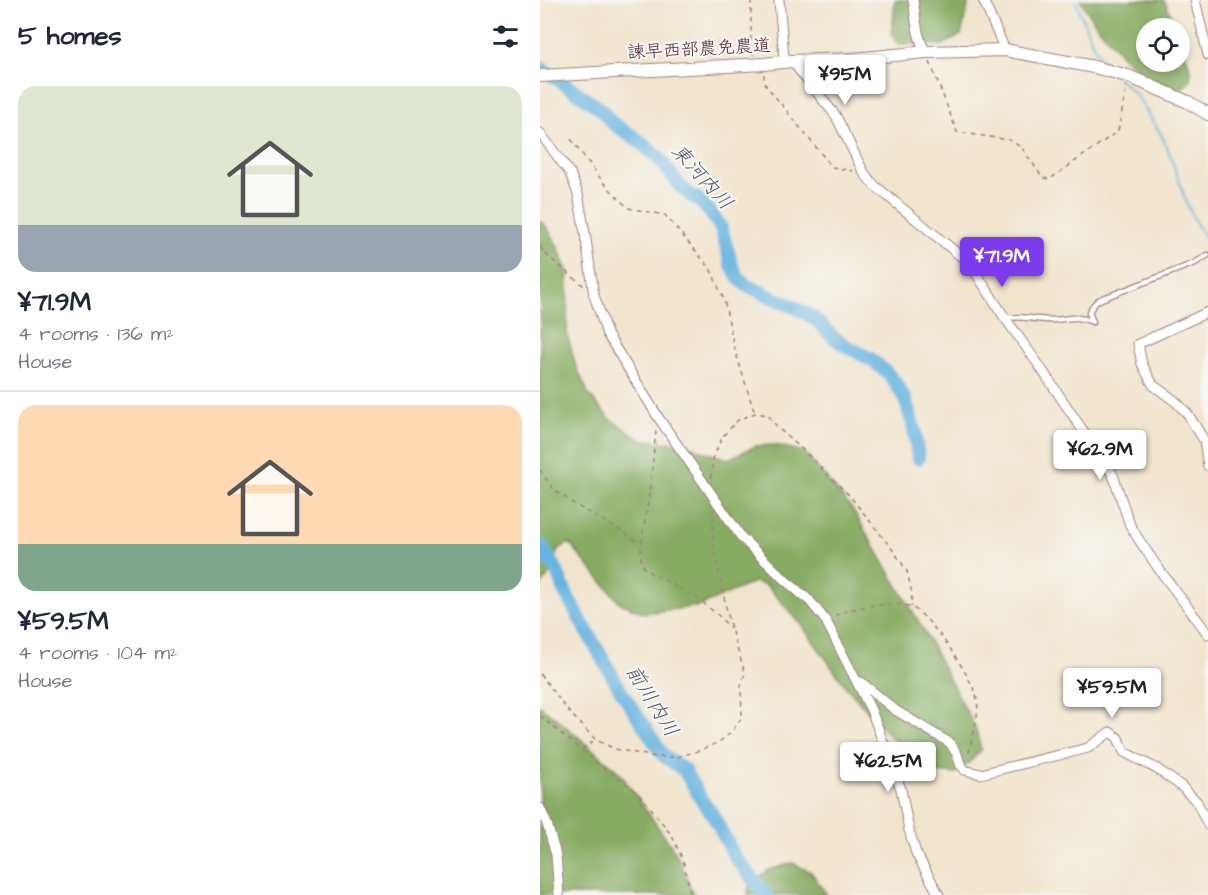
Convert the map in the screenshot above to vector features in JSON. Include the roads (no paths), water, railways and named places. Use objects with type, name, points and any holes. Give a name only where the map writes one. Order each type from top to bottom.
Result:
[{"type":"street","points":[[779,0],[784,57],[792,61],[836,116],[864,173],[874,185],[963,258],[976,273],[1113,476],[1130,525],[1139,540],[1208,634]]},
{"type":"street","points":[[913,0],[918,36],[926,52]]},
{"type":"street","points":[[983,0],[1005,50]]},
{"type":"street","points":[[1195,0],[1208,55]]},
{"type":"street","name":"諫早西部農免農道","points":[[540,76],[853,59],[926,52],[1005,50],[1128,76],[1188,102],[1208,114]]},
{"type":"street","points":[[540,133],[570,173],[578,194],[594,294],[608,334],[658,417],[742,538],[786,581],[810,600],[826,621],[871,710],[901,789],[916,853],[939,895]]},
{"type":"street","points":[[1208,312],[1138,344],[1142,364],[1153,385],[1187,413],[1204,440],[1208,466]]},
{"type":"street","points":[[857,679],[895,710],[950,743],[965,770],[980,774],[1088,748],[1110,732],[1118,738],[1124,752],[1157,769],[1181,786],[1197,802],[1208,825]]},
{"type":"street","points":[[540,808],[556,855],[559,895]]},
{"type":"lane","points":[[1005,318],[1017,316],[1054,320],[1072,317],[1093,322],[1089,314],[1092,305],[1100,298],[1195,263],[1208,255]]},
{"type":"waterway","points":[[1075,0],[1093,45],[1106,65]]},
{"type":"waterway","name":"東河内川","points":[[540,67],[601,109],[612,123],[634,137],[658,157],[680,186],[698,199],[721,228],[732,266],[746,285],[814,318],[833,337],[872,360],[885,371],[905,399],[914,428],[918,458]]},
{"type":"waterway","points":[[1118,78],[1136,95],[1161,134],[1187,204],[1208,242]]},
{"type":"waterway","name":"前川内川","points":[[540,545],[555,567],[567,596],[621,691],[663,755],[684,770],[713,815],[735,857],[766,895]]}]
